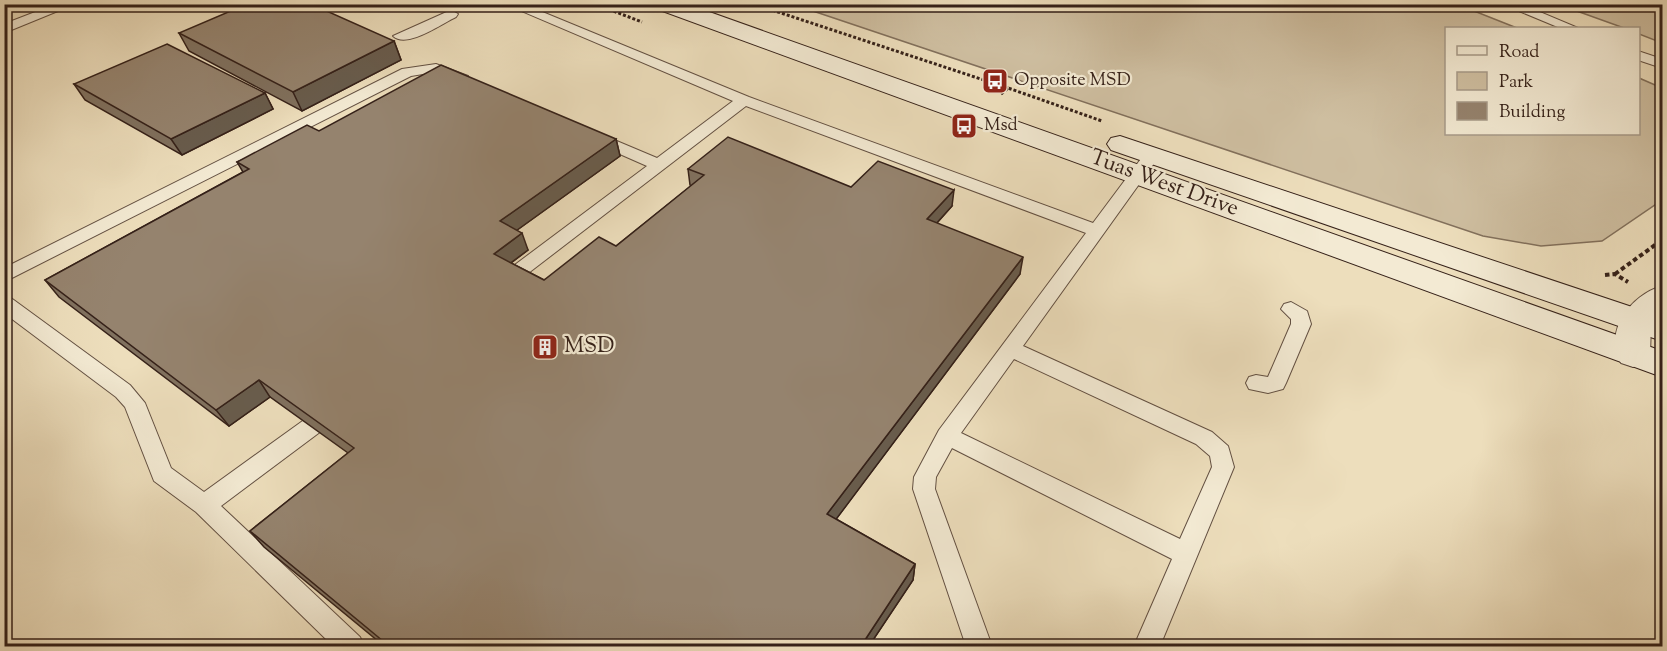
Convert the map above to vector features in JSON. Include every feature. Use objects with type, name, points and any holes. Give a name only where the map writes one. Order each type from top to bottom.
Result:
[{"type":"main road","name":"Tuas West Drive","points":[[665,4],[1145,165],[1649,324]]},
{"type":"main road","name":"Tuas West Drive","points":[[716,4],[1145,165],[1648,359]]},
{"type":"main road","points":[[1648,359],[1649,324],[1662,297]]},
{"type":"lane","points":[[4,29],[69,4]]},
{"type":"lane","points":[[511,4],[744,100],[1097,231]]},
{"type":"lane","points":[[1508,4],[1568,27]]},
{"type":"lane","points":[[400,36],[407,36],[451,14]]},
{"type":"lane","points":[[1640,56],[1662,64]]},
{"type":"lane","points":[[4,276],[407,72],[427,68],[444,69],[476,83]]},
{"type":"lane","points":[[511,277],[744,100]]},
{"type":"lane","points":[[583,131],[658,165]]},
{"type":"lane","points":[[979,646],[924,489],[925,477],[947,436],[1009,348],[1145,165]]},
{"type":"lane","points":[[4,303],[123,391],[134,403],[162,474],[204,505],[351,646]]},
{"type":"lane","points":[[1256,383],[1268,385],[1276,383],[1301,324],[1300,316],[1291,309]]},
{"type":"lane","points":[[1009,348],[1204,438],[1220,452],[1223,467],[1147,646]]},
{"type":"lane","points":[[204,505],[312,426]]},
{"type":"lane","points":[[947,436],[1186,554]]},
{"type":"path","points":[[757,4],[1008,88]]},
{"type":"path","points":[[1615,274],[1662,240]]},
{"type":"green space","points":[[795,5],[1459,5],[1514,27],[1445,27],[1445,135],[1640,135],[1640,78],[1662,88],[1662,200],[1602,241],[1541,246],[1483,236]]},
{"type":"green space","points":[[1560,5],[1662,5],[1662,43],[1640,34],[1640,27],[1621,27]]},
{"type":"building","points":[[247,4],[311,4],[394,41],[293,92],[179,33]]},
{"type":"building","points":[[167,44],[265,93],[171,139],[74,84]]},
{"type":"building","name":"MSD","points":[[441,65],[616,139],[500,221],[522,233],[494,254],[544,280],[599,237],[616,246],[704,175],[688,169],[728,137],[851,187],[878,161],[954,190],[927,219],[1023,257],[827,514],[915,564],[861,646],[389,646],[250,531],[354,448],[259,380],[216,410],[45,280],[249,169],[237,162],[307,125],[319,131]]},
{"type":"place","name":"Opposite MSD","points":[[995,81]]},
{"type":"place","name":"Msd","points":[[964,126]]},
{"type":"place","name":"MSD","points":[[545,347]]}]
